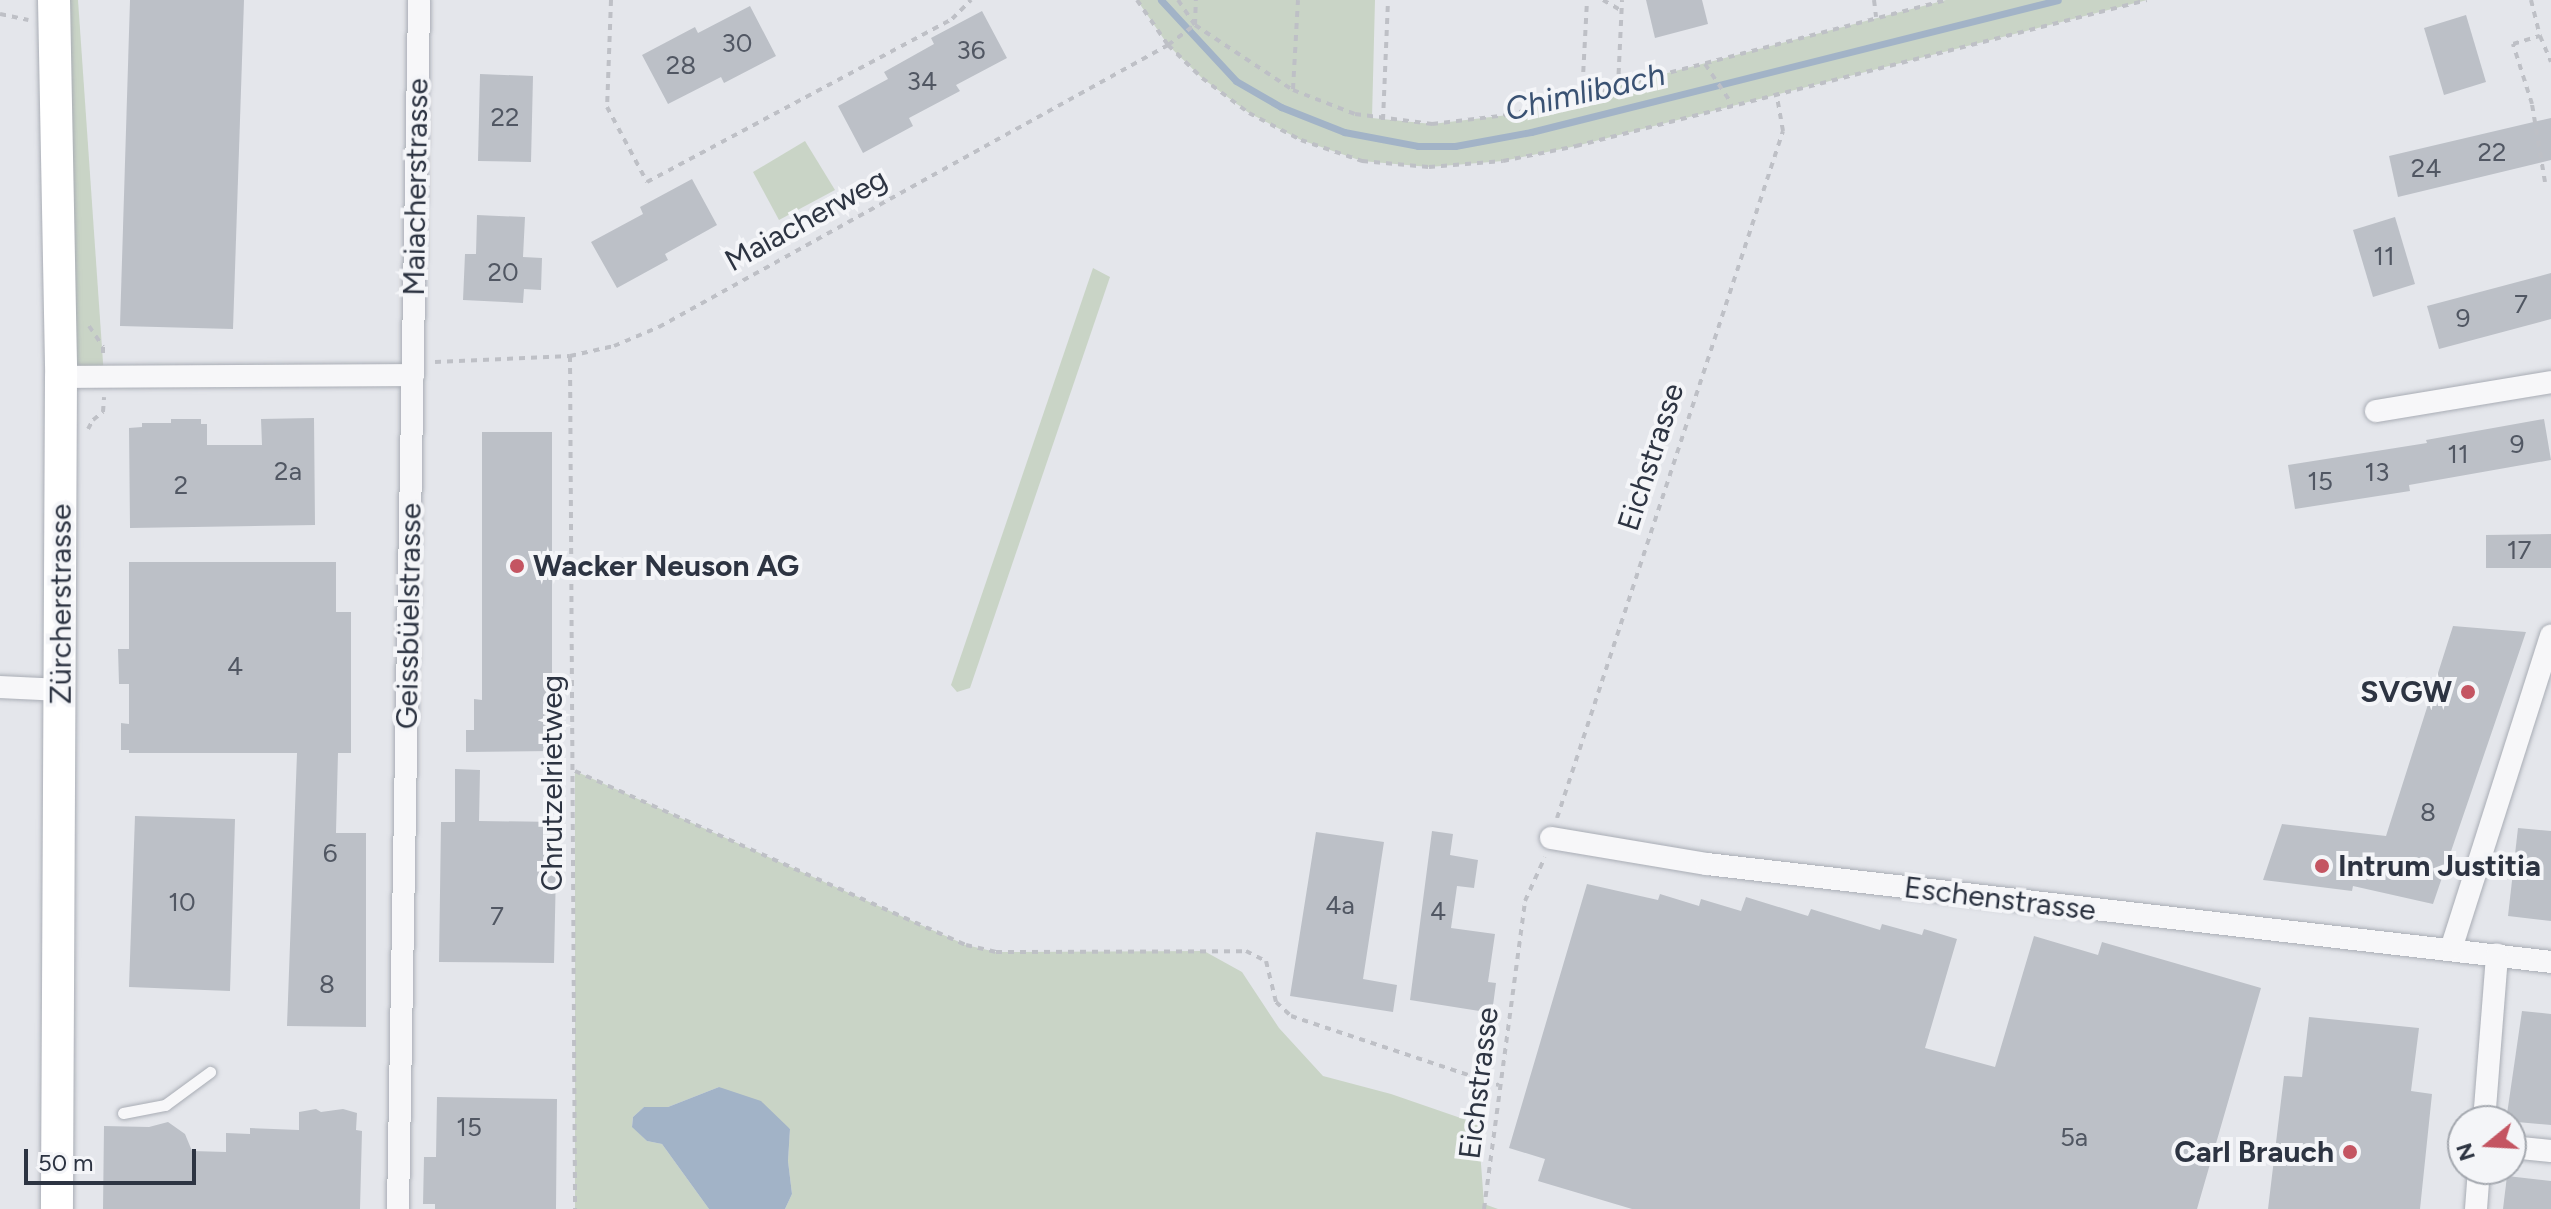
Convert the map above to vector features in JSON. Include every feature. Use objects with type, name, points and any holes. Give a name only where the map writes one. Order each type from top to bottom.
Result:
[{"type":"main road","name":"Zürcherstrasse","points":[[54,0],[61,377],[57,1209]]},
{"type":"street","name":"Maiacherstrasse","points":[[413,375],[419,0]]},
{"type":"street","points":[[61,377],[413,375]]},
{"type":"street","name":"Geissbüelstrasse","points":[[398,1209],[413,375]]},
{"type":"street","points":[[2376,411],[2551,382]]},
{"type":"street","points":[[2451,949],[2551,636]]},
{"type":"street","points":[[0,687],[61,690]]},
{"type":"street","name":"Eschenstrasse","points":[[1551,838],[1707,864],[2551,962]]},
{"type":"street","points":[[2485,1105],[2497,955]]},
{"type":"street","points":[[2527,1149],[2551,1151]]},
{"type":"street","points":[[2476,1209],[2478,1185]]},
{"type":"lane","points":[[123,1113],[165,1105],[210,1072]]},
{"type":"path","points":[[611,0],[607,107],[647,182],[952,19],[971,0]]},
{"type":"path","points":[[1137,0],[1168,45],[1202,78],[1249,113],[1301,140],[1376,162],[1429,167],[1503,161],[2147,0]]},
{"type":"path","points":[[1178,0],[1195,25],[1293,90],[1344,110],[1383,120],[1432,124],[1470,122],[1582,96],[1946,0]]},
{"type":"path","points":[[1195,25],[1196,0]]},
{"type":"path","points":[[1293,90],[1298,0]]},
{"type":"path","points":[[1383,120],[1388,0]]},
{"type":"path","points":[[1582,96],[1587,0]]},
{"type":"path","points":[[1603,0],[1622,11]]},
{"type":"path","points":[[1618,87],[1622,0]]},
{"type":"path","points":[[1874,0],[1877,18]]},
{"type":"path","points":[[2531,0],[2540,36],[2551,62]]},
{"type":"path","points":[[1168,45],[1195,25]]},
{"type":"path","points":[[2540,36],[2513,44],[2532,104],[2545,182]]},
{"type":"path","name":"Maiacherweg","points":[[413,375],[430,362],[570,356],[614,346],[659,327],[1168,45]]},
{"type":"path","points":[[1705,64],[1732,104]]},
{"type":"path","name":"Eichstrasse","points":[[1484,1209],[1525,901],[1551,838],[1783,131],[1776,93]]},
{"type":"path","name":"Chrutzelrietweg","points":[[570,356],[575,771],[575,1209]]},
{"type":"path","points":[[575,771],[966,945],[996,952],[1246,951],[1266,961],[1276,1002],[1291,1016],[1500,1085]]},
{"type":"green space","points":[[54,0],[78,0],[104,377],[61,377]]},
{"type":"green space","points":[[1137,0],[1375,0],[1372,118],[1432,124],[1508,115],[1946,0],[2147,0],[1576,146],[1503,161],[1429,167],[1362,161],[1301,140],[1249,113],[1202,78],[1168,45]]},
{"type":"green space","points":[[805,141],[835,190],[779,220],[753,172]]},
{"type":"green space","points":[[1093,268],[1110,277],[970,688],[957,692],[951,685]]},
{"type":"green space","points":[[575,771],[966,945],[996,952],[1204,951],[1242,972],[1279,1028],[1323,1076],[1391,1094],[1478,1124],[1484,1204],[1498,1209],[785,1209],[792,1194],[788,1161],[790,1129],[719,1087],[668,1107],[644,1107],[633,1117],[632,1126],[647,1141],[662,1144],[709,1209],[575,1209]]},
{"type":"water","points":[[719,1087],[761,1101],[790,1129],[788,1161],[792,1194],[785,1209],[709,1209],[662,1144],[647,1141],[632,1127],[633,1117],[644,1107],[668,1107]]},
{"type":"building","points":[[130,0],[244,0],[233,329],[120,326]]},
{"type":"building","points":[[1646,0],[1702,0],[1708,24],[1655,38]]},
{"type":"building","points":[[750,6],[776,56],[724,83],[721,77],[668,104],[642,55],[695,27],[698,33]]},
{"type":"building","points":[[982,11],[1007,58],[956,85],[960,91],[909,118],[913,126],[863,153],[838,106],[888,79],[884,72],[934,44],[931,38]]},
{"type":"building","points":[[2466,15],[2486,82],[2444,95],[2424,28]]},
{"type":"building","points":[[480,74],[533,76],[531,162],[478,161]]},
{"type":"building","points":[[2551,118],[2551,160],[2398,197],[2389,156]]},
{"type":"building","points":[[692,179],[717,225],[665,254],[668,260],[617,288],[591,242],[643,214],[640,207]]},
{"type":"building","points":[[477,215],[525,217],[523,257],[542,258],[541,290],[524,289],[523,303],[463,300],[465,254],[476,254]]},
{"type":"building","points":[[2395,217],[2415,284],[2373,297],[2353,230]]},
{"type":"building","points":[[2551,273],[2551,319],[2439,349],[2427,306]]},
{"type":"building","points":[[314,418],[315,525],[130,528],[129,428],[142,427],[142,423],[171,423],[171,419],[201,419],[201,424],[207,424],[207,445],[262,445],[261,419]]},
{"type":"building","points":[[2544,419],[2551,460],[2409,485],[2410,491],[2295,509],[2288,465],[2427,443],[2426,440]]},
{"type":"building","name":"Wacker Neuson AG","points":[[482,432],[552,432],[552,751],[466,752],[466,730],[474,730],[474,699],[482,700]]},
{"type":"building","points":[[2551,534],[2551,568],[2486,568],[2486,535]]},
{"type":"building","points":[[129,562],[336,562],[336,612],[351,612],[351,753],[338,753],[336,833],[366,833],[366,1027],[287,1026],[297,753],[129,753],[129,750],[121,750],[121,723],[129,724],[129,684],[119,684],[118,649],[129,649]]},
{"type":"building","points":[[2453,626],[2526,632],[2433,904],[2353,886],[2352,891],[2263,880],[2282,824],[2386,836]]},
{"type":"building","points":[[455,769],[480,770],[479,821],[557,822],[554,963],[439,962],[441,822],[455,822]]},
{"type":"building","points":[[135,816],[235,819],[230,991],[129,987]]},
{"type":"building","points":[[2518,828],[2551,831],[2551,921],[2508,916]]},
{"type":"building","points":[[1432,831],[1453,834],[1450,855],[1478,860],[1474,888],[1457,886],[1451,928],[1495,934],[1488,982],[1496,983],[1492,1013],[1410,1000]]},
{"type":"building","points":[[1316,832],[1384,842],[1363,979],[1397,985],[1393,1012],[1290,996]]},
{"type":"building","points":[[1587,884],[1658,900],[1660,894],[1699,906],[1701,899],[1741,911],[1746,897],[1808,916],[1811,909],[1880,930],[1882,924],[1922,935],[1924,929],[1957,939],[1925,1048],[1995,1067],[2034,936],[2098,955],[2102,942],[2261,988],[2197,1209],[1632,1209],[1538,1181],[1545,1159],[1509,1148]]},
{"type":"building","points":[[2522,1011],[2551,1014],[2551,1125],[2527,1123],[2527,1105],[2508,1105]]},
{"type":"building","name":"Carl Brauch","points":[[2309,1017],[2419,1028],[2411,1091],[2432,1094],[2420,1209],[2268,1209],[2284,1076],[2302,1077]]},
{"type":"building","points":[[437,1097],[557,1099],[556,1209],[435,1209],[435,1204],[423,1204],[424,1157],[436,1157]]},
{"type":"building","points":[[316,1109],[321,1112],[343,1109],[357,1113],[356,1130],[362,1131],[360,1209],[103,1209],[104,1126],[149,1127],[168,1122],[185,1134],[192,1151],[226,1152],[226,1133],[250,1134],[250,1128],[299,1130],[299,1112]]},
{"type":"building","points":[[2527,1178],[2551,1181],[2551,1209],[2503,1209],[2506,1185],[2527,1185]]},
{"type":"waterway","name":"Chimlibach","points":[[1161,0],[1236,81],[1281,107],[1344,132],[1418,146],[1455,146],[1531,132],[2058,0]]},
{"type":"place","name":"Wacker Neuson AG","points":[[517,566]]},
{"type":"place","name":"SVGW","points":[[2468,692]]},
{"type":"place","name":"Intrum Justitia","points":[[2322,866]]},
{"type":"place","name":"Carl Brauch","points":[[2350,1152]]}]
